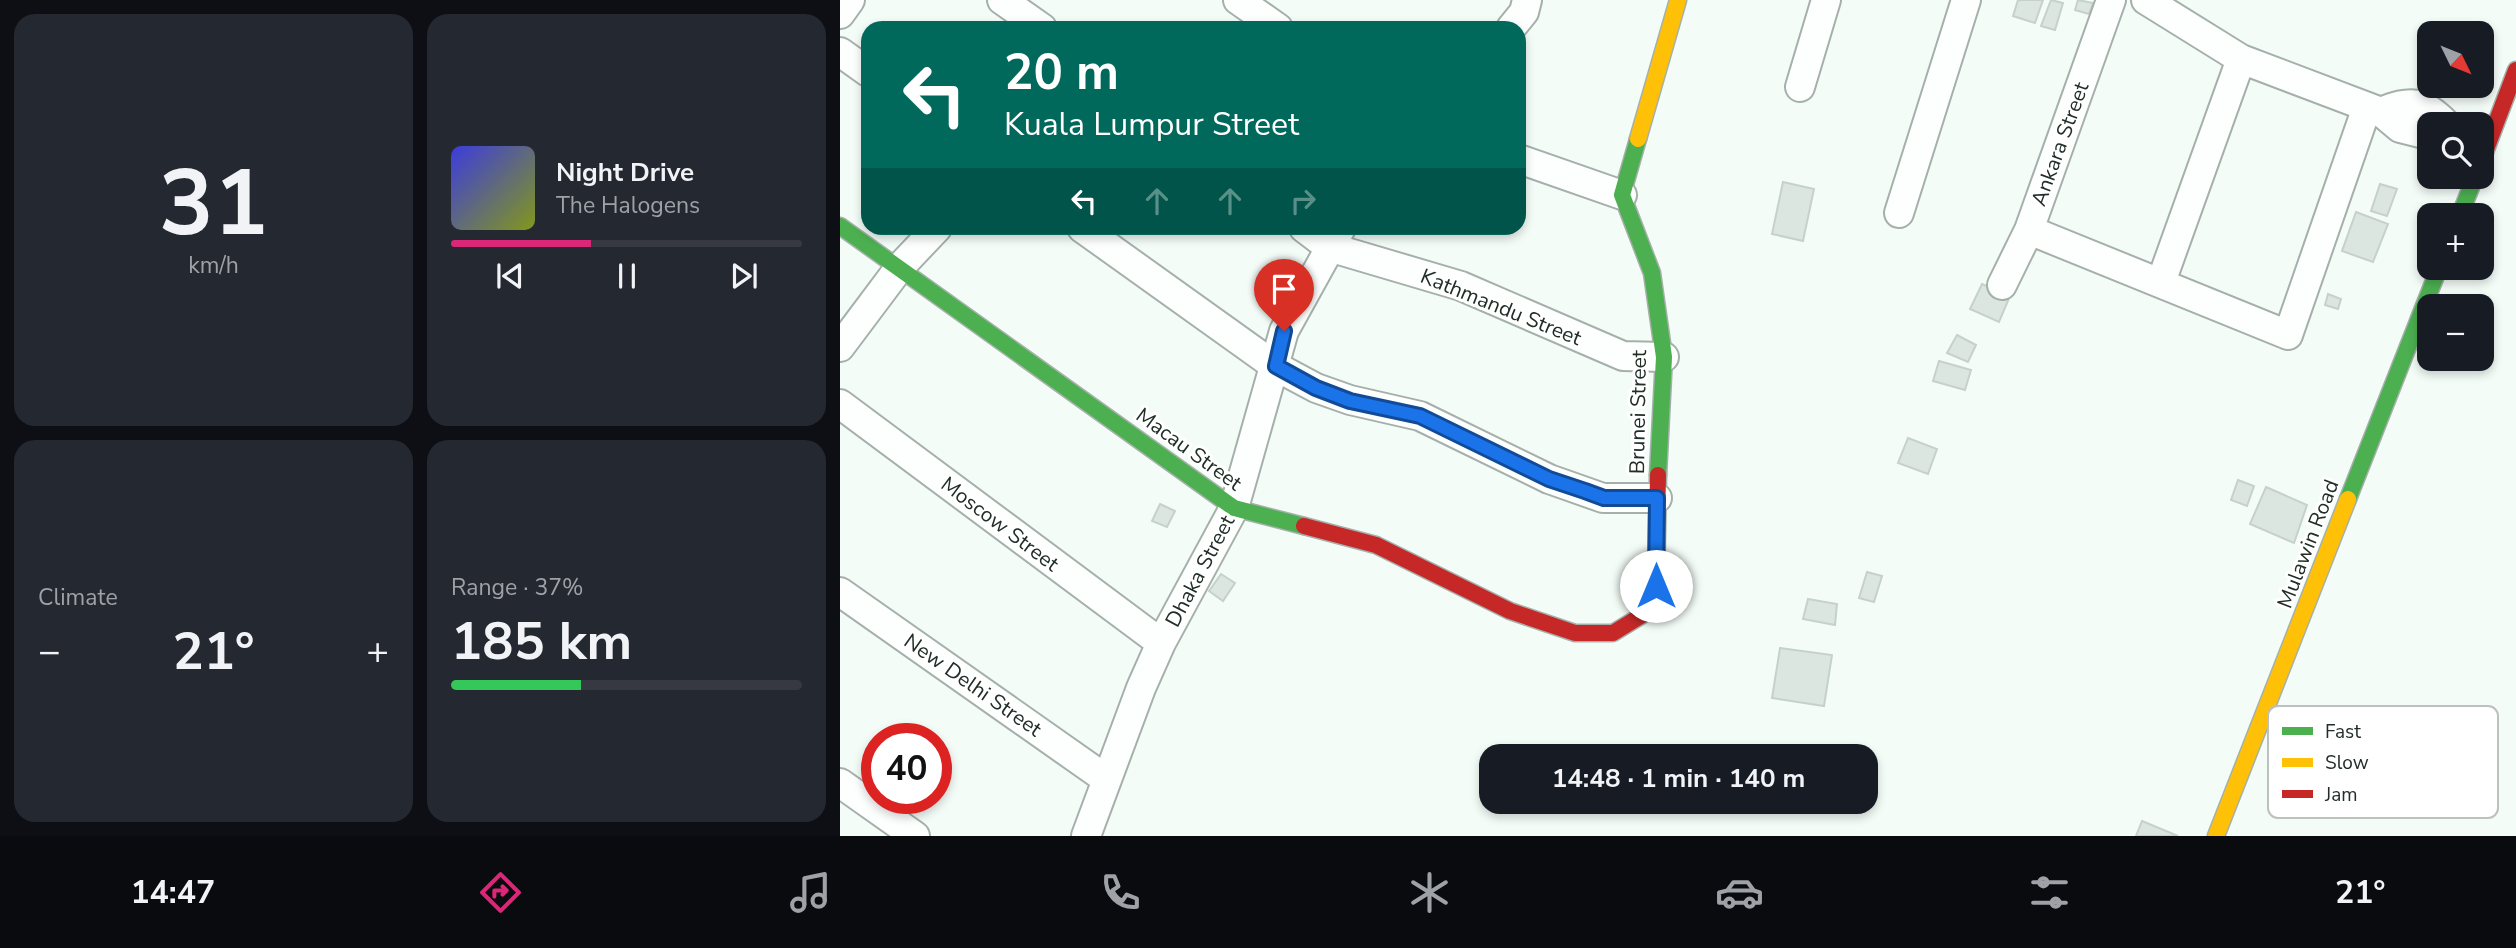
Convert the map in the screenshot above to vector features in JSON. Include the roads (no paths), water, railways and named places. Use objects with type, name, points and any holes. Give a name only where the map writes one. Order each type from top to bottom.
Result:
[{"type":"street","points":[[840,13],[850,0]]},
{"type":"street","points":[[1002,0],[1032,21]]},
{"type":"street","points":[[1238,0],[1267,18]]},
{"type":"street","points":[[1517,21],[1524,12],[1527,0]]},
{"type":"street","points":[[1526,161],[1622,195],[1678,0]]},
{"type":"street","points":[[1800,87],[1826,0]]},
{"type":"street","points":[[1899,213],[1966,0]]},
{"type":"street","name":"Ankara Street","points":[[2002,285],[2029,230],[2112,0]]},
{"type":"street","points":[[2146,0],[2241,59],[2374,110],[2400,128],[2417,132]]},
{"type":"street","points":[[840,52],[861,67]]},
{"type":"street","points":[[2161,282],[2241,59]]},
{"type":"street","points":[[2494,130],[2509,110],[2516,71]]},
{"type":"street","points":[[2374,110],[2406,102],[2435,112]]},
{"type":"street","points":[[2029,230],[2288,335],[2374,110]]},
{"type":"street","name":"Brunei Street","points":[[1622,195],[1652,273],[1664,357],[1656,586]]},
{"type":"street","name":"Macau Street","points":[[840,226],[1234,508],[1376,545],[1510,611],[1575,633],[1613,633],[1644,614],[1656,586]]},
{"type":"street","points":[[840,347],[900,267],[930,235]]},
{"type":"street","points":[[1092,235],[1276,366],[1316,388],[1350,401],[1420,416],[1549,479],[1604,498],[1657,498]]},
{"type":"street","name":"Kathmandu Street","points":[[1335,237],[1461,286],[1623,356],[1664,357]]},
{"type":"street","name":"Dhaka Street","points":[[1086,836],[1161,643],[1234,508],[1284,331],[1335,237]]},
{"type":"street","name":"Mulawin Road","points":[[2216,836],[2434,280]]},
{"type":"street","name":"Moscow Street","points":[[840,404],[1161,643]]},
{"type":"street","name":"New Delhi Street","points":[[840,592],[1106,779]]},
{"type":"street","points":[[840,783],[915,836]]}]
